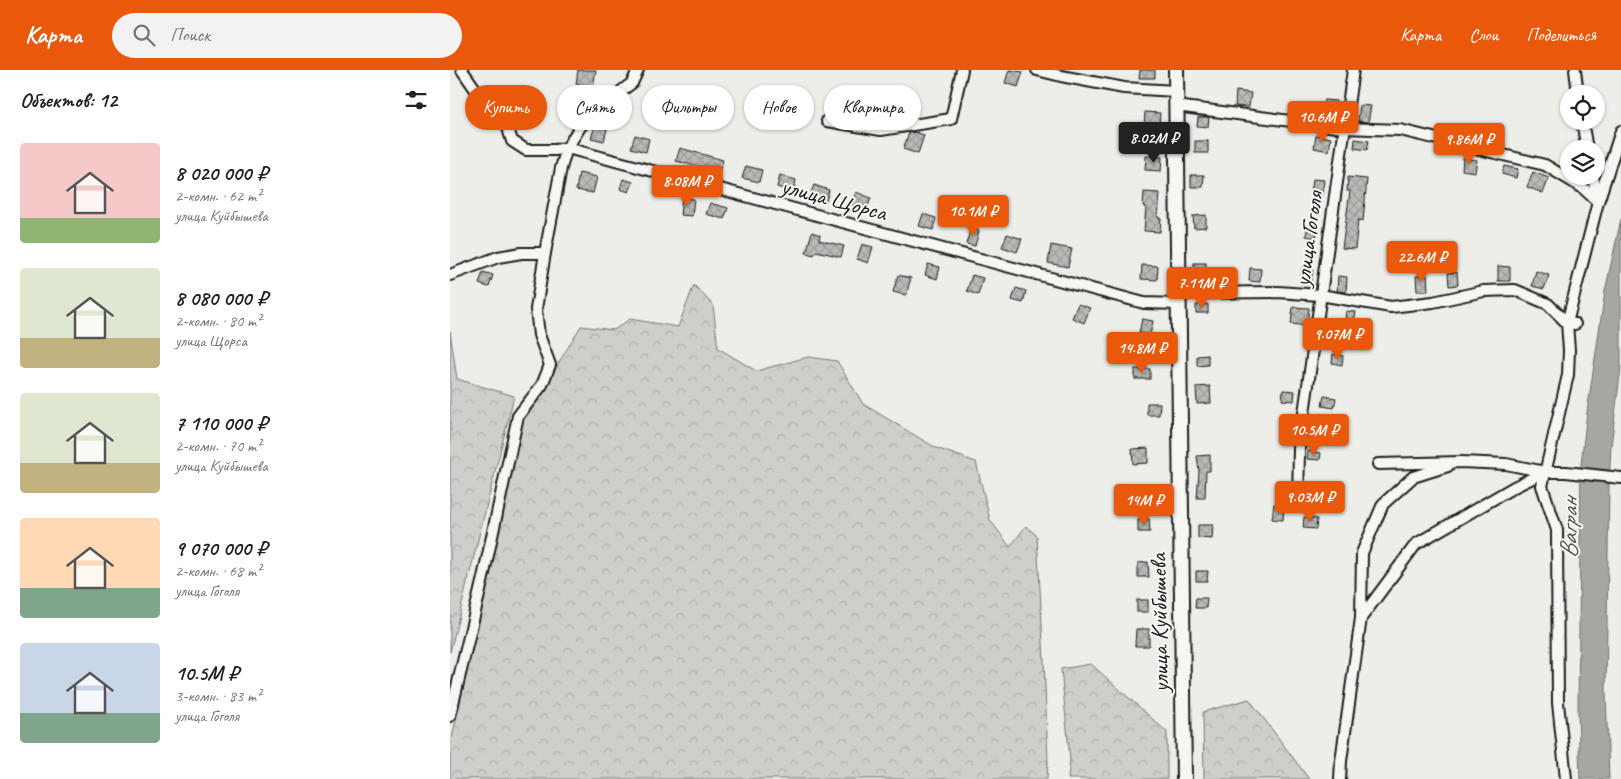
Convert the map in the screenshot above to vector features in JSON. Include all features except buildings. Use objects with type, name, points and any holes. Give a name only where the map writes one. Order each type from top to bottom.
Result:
[{"type":"highway","name":"улица Куйбышева","points":[[1176,70],[1184,779]]},
{"type":"street","name":"улица Щорса","points":[[462,70],[478,93],[504,116],[512,141],[526,150],[567,148],[1144,303],[1278,292],[1320,295],[1391,307],[1433,302],[1484,291],[1515,290],[1548,304],[1571,324]]},
{"type":"street","points":[[450,716],[483,578],[518,416],[542,385],[550,365],[539,335],[536,309],[561,168],[567,148],[580,127],[599,108],[632,83],[638,70]]},
{"type":"street","points":[[921,124],[951,119],[962,70]]},
{"type":"street","points":[[1037,70],[1124,88],[1176,91]]},
{"type":"street","name":"улица Гоголя","points":[[1298,503],[1299,448],[1353,70]]},
{"type":"street","points":[[1575,70],[1577,85]]},
{"type":"street","points":[[1176,106],[1344,128],[1400,130],[1545,165],[1583,188],[1598,202]]},
{"type":"street","points":[[1566,779],[1558,703],[1557,530],[1542,486],[1568,375],[1571,324],[1598,202],[1621,131]]},
{"type":"street","points":[[1594,185],[1598,202]]},
{"type":"street","points":[[450,275],[498,257],[521,253],[545,253]]},
{"type":"street","points":[[1340,779],[1361,618],[1362,553],[1383,504],[1413,477],[1461,462]]},
{"type":"street","points":[[1378,464],[1461,462],[1506,464],[1545,472],[1566,472],[1621,478]]},
{"type":"street","points":[[1361,618],[1416,544],[1514,487],[1545,472]]},
{"type":"green space","points":[[694,285],[713,305],[718,348],[756,371],[808,357],[837,361],[863,404],[936,448],[976,462],[990,520],[1010,547],[1026,526],[1037,536],[1044,661],[1047,779],[450,779],[450,747],[526,397],[539,395],[581,326],[614,330],[630,319],[678,327]]},
{"type":"green space","points":[[450,331],[457,379],[514,396],[450,652]]},
{"type":"green space","points":[[1091,664],[1167,732],[1167,779],[1068,779],[1070,760],[1061,669]]},
{"type":"green space","points":[[1249,699],[1309,779],[1204,779],[1203,712]]},
{"type":"shaded area","points":[[1621,219],[1621,367],[1611,446],[1609,486],[1606,692],[1609,779],[1580,779],[1578,710],[1581,464],[1605,291]]},
{"type":"water label","name":"Вагран","points":[[1568,528]]}]
